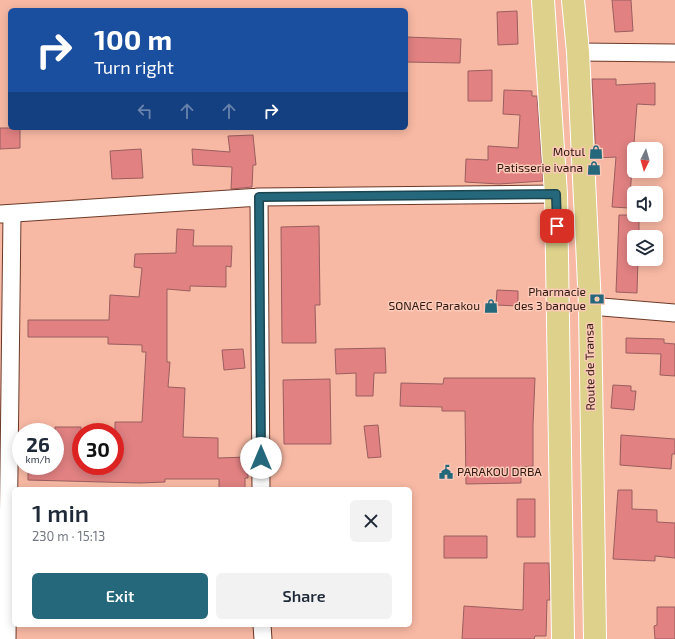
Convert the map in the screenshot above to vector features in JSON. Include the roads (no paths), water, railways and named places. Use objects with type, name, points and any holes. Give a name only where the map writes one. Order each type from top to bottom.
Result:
[{"type":"main road","points":[[543,0],[556,194],[563,639]]},
{"type":"main road","name":"Route de Transa","points":[[573,0],[578,52],[590,306],[595,639]]},
{"type":"street","points":[[578,52],[675,53]]},
{"type":"street","points":[[7,639],[6,214],[259,197],[556,194]]},
{"type":"street","points":[[259,197],[262,487]]},
{"type":"street","points":[[590,306],[675,313]]},
{"type":"street","points":[[262,627],[262,639]]},
{"type":"place","name":"Motul","points":[[596,152]]},
{"type":"place","name":"Patisserie ivana","points":[[594,168]]},
{"type":"place","name":"Pharmacie des 3 banque","points":[[597,299]]},
{"type":"place","name":"SONAEC Parakou","points":[[491,306]]},
{"type":"place","name":"PARAKOU DRBA","points":[[446,472]]}]
